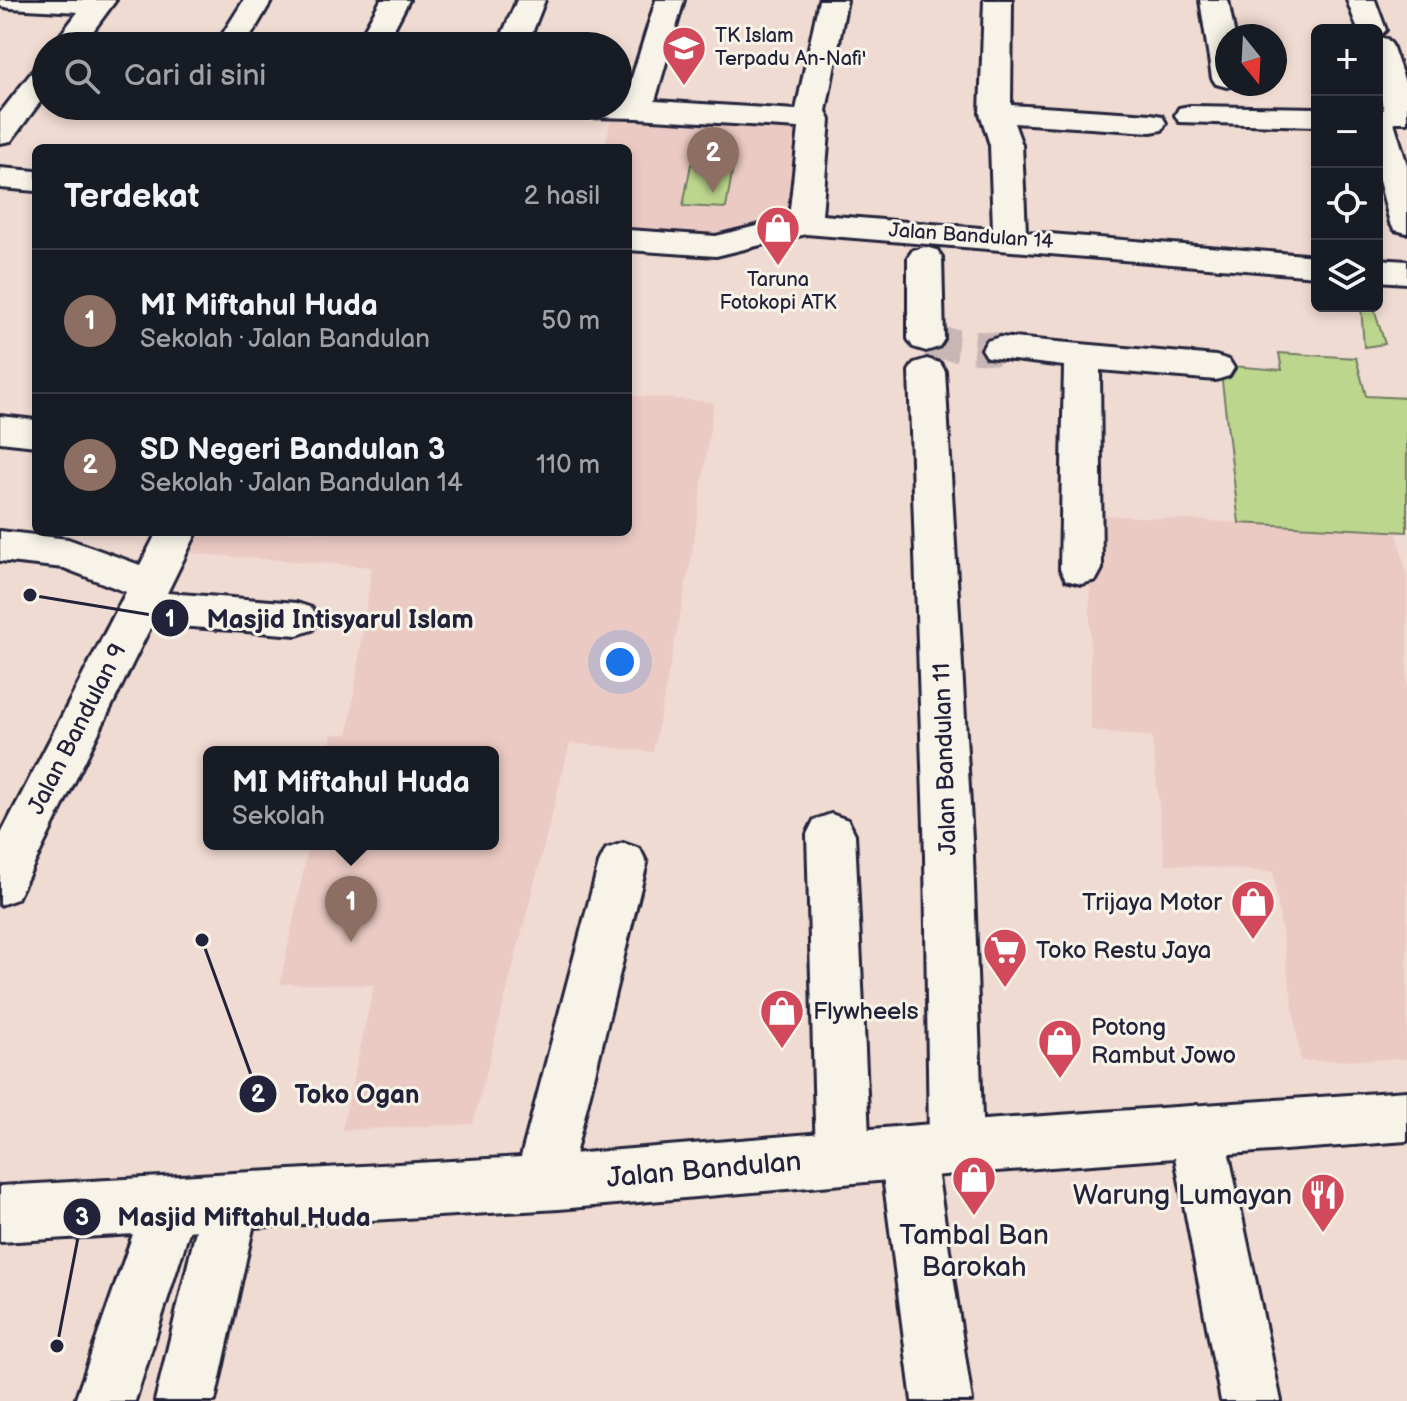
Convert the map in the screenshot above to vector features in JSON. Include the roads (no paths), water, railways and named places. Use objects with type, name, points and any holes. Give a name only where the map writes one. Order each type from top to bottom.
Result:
[{"type":"street","points":[[10,0],[100,2]]},
{"type":"street","points":[[239,32],[258,0]]},
{"type":"street","points":[[378,32],[395,0]]},
{"type":"street","points":[[518,32],[531,0]]},
{"type":"street","points":[[637,109],[670,0]]},
{"type":"street","points":[[805,224],[815,120],[811,111],[833,0]]},
{"type":"street","points":[[998,0],[995,113],[1006,145],[1010,239]]},
{"type":"street","points":[[1214,0],[1218,24]]},
{"type":"street","points":[[1361,0],[1370,24]]},
{"type":"street","points":[[78,32],[100,2]]},
{"type":"street","points":[[1383,75],[1407,223]]},
{"type":"street","points":[[0,134],[32,92]]},
{"type":"street","points":[[1230,96],[1233,116]]},
{"type":"street","points":[[632,109],[815,120]]},
{"type":"street","points":[[995,113],[1151,123]]},
{"type":"street","points":[[1190,115],[1311,117]]},
{"type":"street","points":[[0,178],[32,181]]},
{"type":"street","name":"Jalan Bandulan 14","points":[[632,240],[716,246],[805,224],[925,243],[1010,239],[1311,265]]},
{"type":"street","name":"Jalan Bandulan 11","points":[[925,243],[949,857],[952,1078],[931,1150],[942,1401]]},
{"type":"street","points":[[1383,270],[1407,272]]},
{"type":"street","points":[[1000,349],[1216,368]]},
{"type":"street","points":[[1081,569],[1082,356]]},
{"type":"street","points":[[0,429],[32,433]]},
{"type":"street","name":"Jalan Bandulan 9","points":[[0,884],[175,536]]},
{"type":"street","points":[[0,546],[68,554],[144,596],[297,619]]},
{"type":"street","points":[[831,834],[843,1158]]},
{"type":"street","points":[[541,1183],[623,863]]},
{"type":"street","name":"Jalan Bandulan","points":[[0,1214],[541,1183],[931,1150],[1407,1116]]},
{"type":"street","points":[[1197,1131],[1251,1401]]},
{"type":"street","points":[[185,1401],[231,1201]]},
{"type":"street","points":[[105,1401],[170,1204]]},
{"type":"tunnel","points":[[926,342],[1000,349]]},
{"type":"place","name":"TK Islam Terpadu An-Nafi'","points":[[684,87]]},
{"type":"place","name":"SD Negeri Bandulan 3","points":[[713,193]]},
{"type":"place","name":"Taruna Fotokopi ATK","points":[[778,267]]},
{"type":"place","name":"Masjid Intisyarul Islam","points":[[30,595]]},
{"type":"place","name":"Toko Ogan","points":[[202,940]]},
{"type":"place","name":"Trijaya Motor","points":[[1253,941]]},
{"type":"place","name":"MI Miftahul Huda","points":[[351,942]]},
{"type":"place","name":"Toko Restu Jaya","points":[[1005,989]]},
{"type":"place","name":"Flywheels","points":[[782,1050]]},
{"type":"place","name":"Potong Rambut Jowo","points":[[1060,1080]]},
{"type":"place","name":"Tambal Ban Barokah","points":[[974,1217]]},
{"type":"place","name":"Warung Lumayan","points":[[1323,1234]]},
{"type":"place","name":"Masjid Miftahul Huda","points":[[57,1346]]}]
